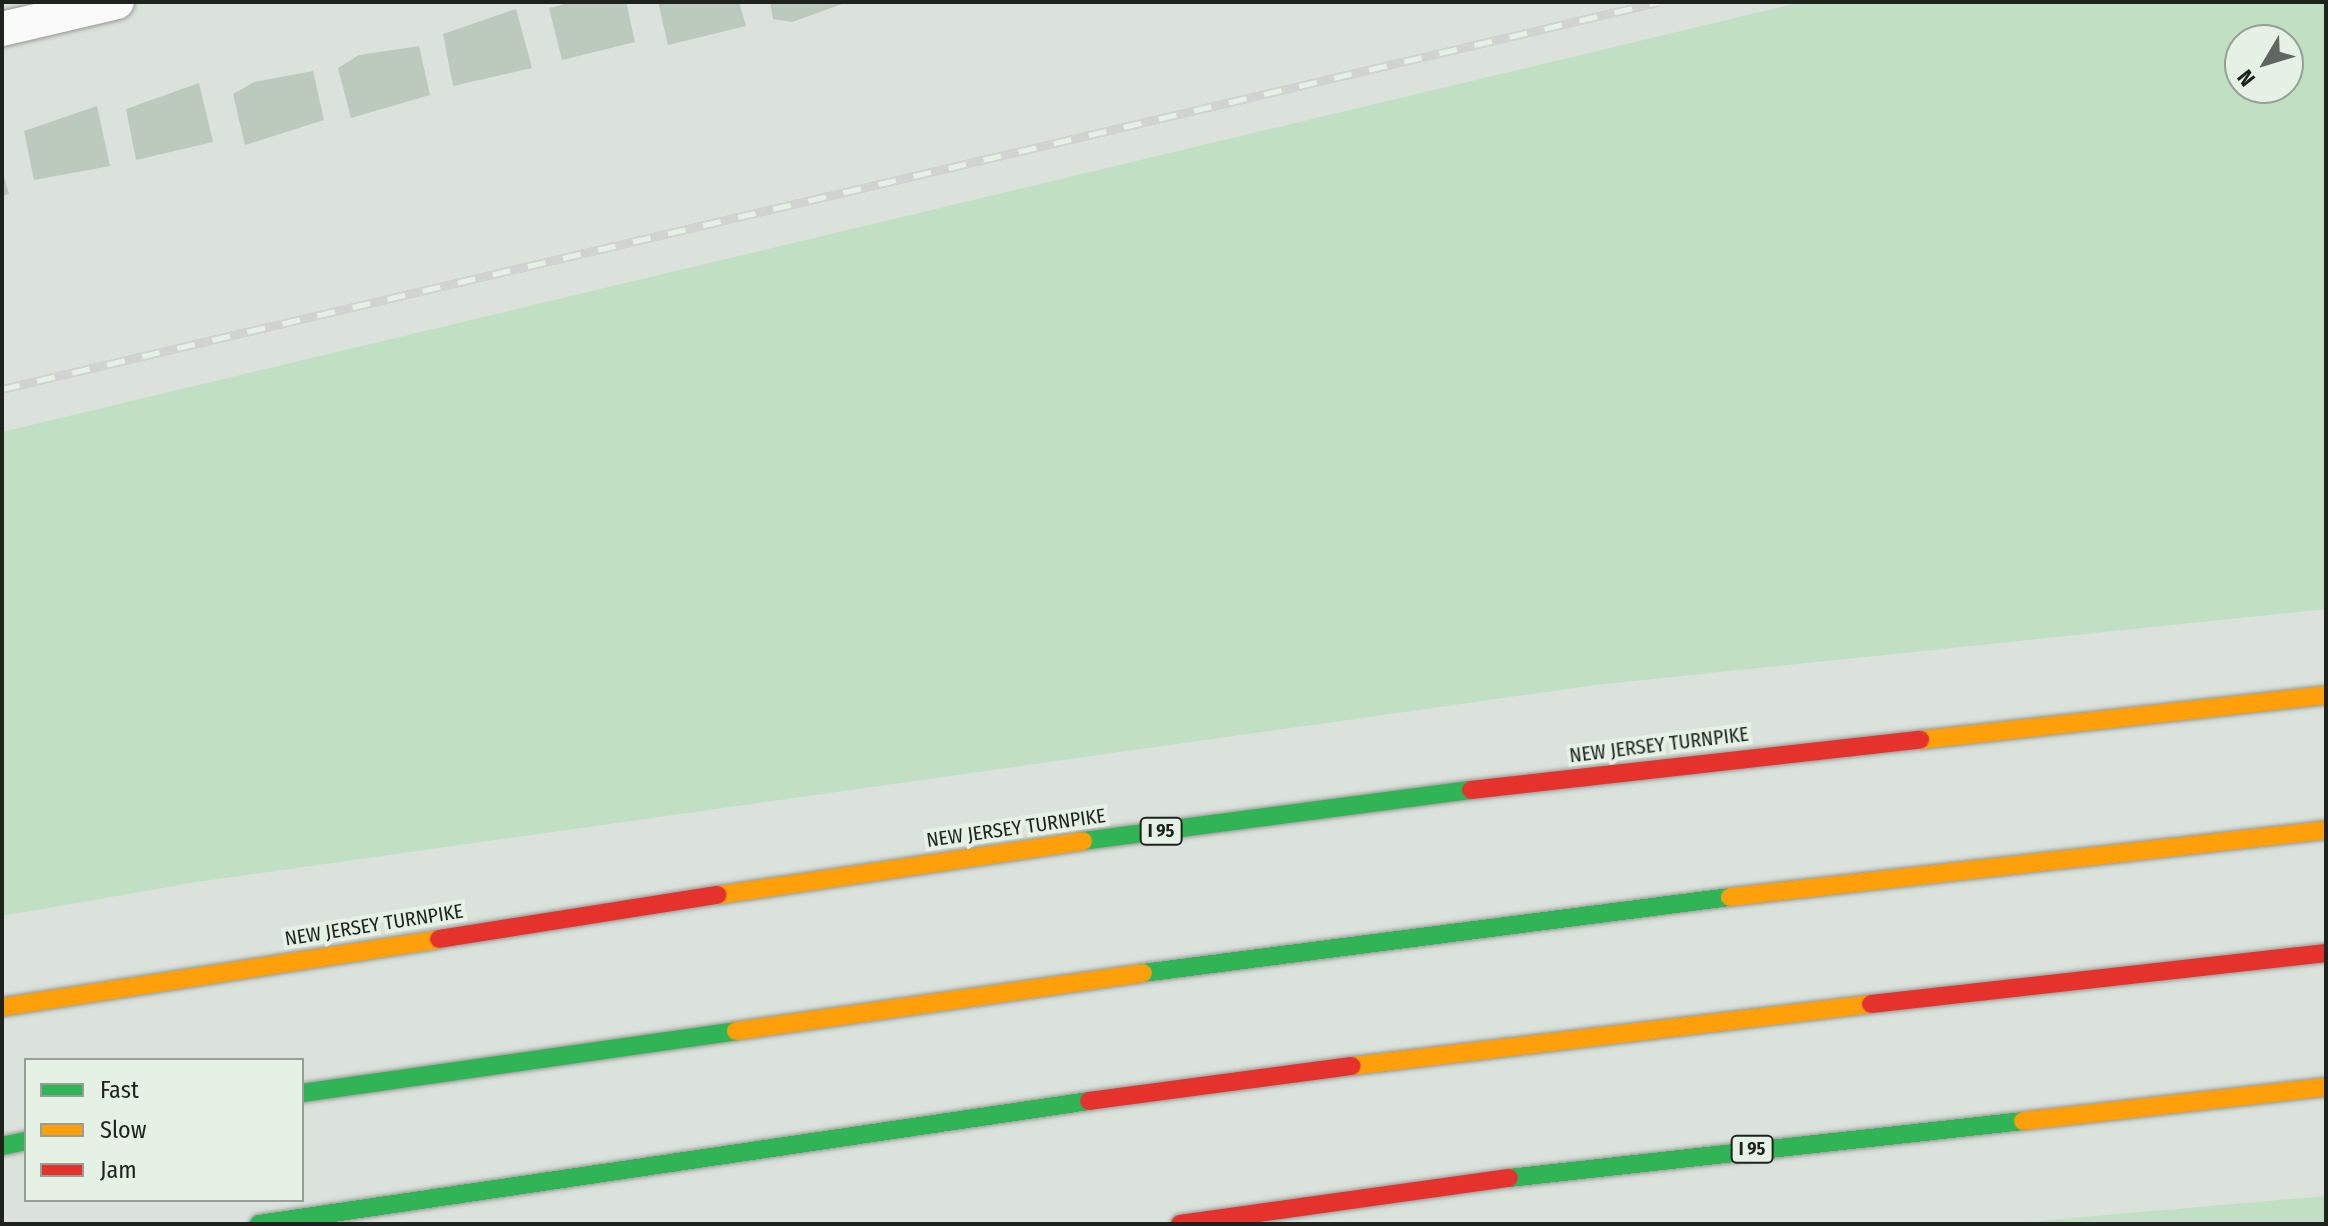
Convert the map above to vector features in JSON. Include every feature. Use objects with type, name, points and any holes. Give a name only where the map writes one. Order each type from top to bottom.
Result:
[{"type":"highway","name":"NEW JERSEY TURNPIKE","points":[[2,1007],[957,858],[1459,791],[2326,695]]},
{"type":"highway","points":[[304,1093],[1471,926],[2326,830]]},
{"type":"highway","points":[[259,1224],[972,1116],[1511,1045],[2326,953]]},
{"type":"highway","name":"I 95","points":[[1180,1224],[1525,1176],[2326,1087]]},
{"type":"highway","points":[[2,1146],[24,1141]]},
{"type":"street","points":[[2,29],[117,2]]},
{"type":"green space","points":[[1802,2],[2326,2],[2326,609],[1596,685],[197,882],[2,916],[2,432]]},
{"type":"green space","points":[[2326,1196],[2326,1224],[2004,1224]]},
{"type":"building","points":[[573,2],[626,2],[635,42],[562,60],[549,8]]},
{"type":"building","points":[[658,2],[739,2],[746,26],[668,45]]},
{"type":"building","points":[[770,2],[845,3],[792,22],[773,19]]},
{"type":"building","points":[[516,9],[532,68],[453,86],[443,34]]},
{"type":"building","points":[[419,46],[430,95],[351,118],[338,68],[359,55]]},
{"type":"building","points":[[313,71],[324,120],[245,145],[233,94],[254,82]]},
{"type":"building","points":[[199,83],[213,142],[136,160],[126,109]]},
{"type":"building","points":[[97,106],[110,166],[34,180],[24,131]]},
{"type":"building","points":[[2,170],[9,194],[2,196]]},
{"type":"railway","points":[[2,389],[1658,2]]},
{"type":"traffic: fast","points":[[1083,841],[1471,790]]},
{"type":"traffic: fast","points":[[1143,973],[1730,897]]},
{"type":"traffic: fast","points":[[304,1093],[736,1031]]},
{"type":"traffic: fast","points":[[259,1224],[1089,1101]]},
{"type":"traffic: fast","points":[[1509,1178],[2023,1121]]},
{"type":"traffic: fast","points":[[2,1146],[24,1141]]},
{"type":"traffic: slow","points":[[1920,740],[2326,695]]},
{"type":"traffic: slow","points":[[1730,897],[2326,830]]},
{"type":"traffic: slow","points":[[718,895],[1083,841]]},
{"type":"traffic: slow","points":[[2,1007],[439,939]]},
{"type":"traffic: slow","points":[[736,1031],[1143,973]]},
{"type":"traffic: slow","points":[[1352,1066],[1871,1004]]},
{"type":"traffic: slow","points":[[2023,1121],[2326,1087]]},
{"type":"traffic: jam","points":[[1471,790],[1920,740]]},
{"type":"traffic: jam","points":[[439,939],[718,895]]},
{"type":"traffic: jam","points":[[1871,1004],[2326,953]]},
{"type":"traffic: jam","points":[[1089,1101],[1352,1066]]},
{"type":"traffic: jam","points":[[1180,1224],[1509,1178]]}]
